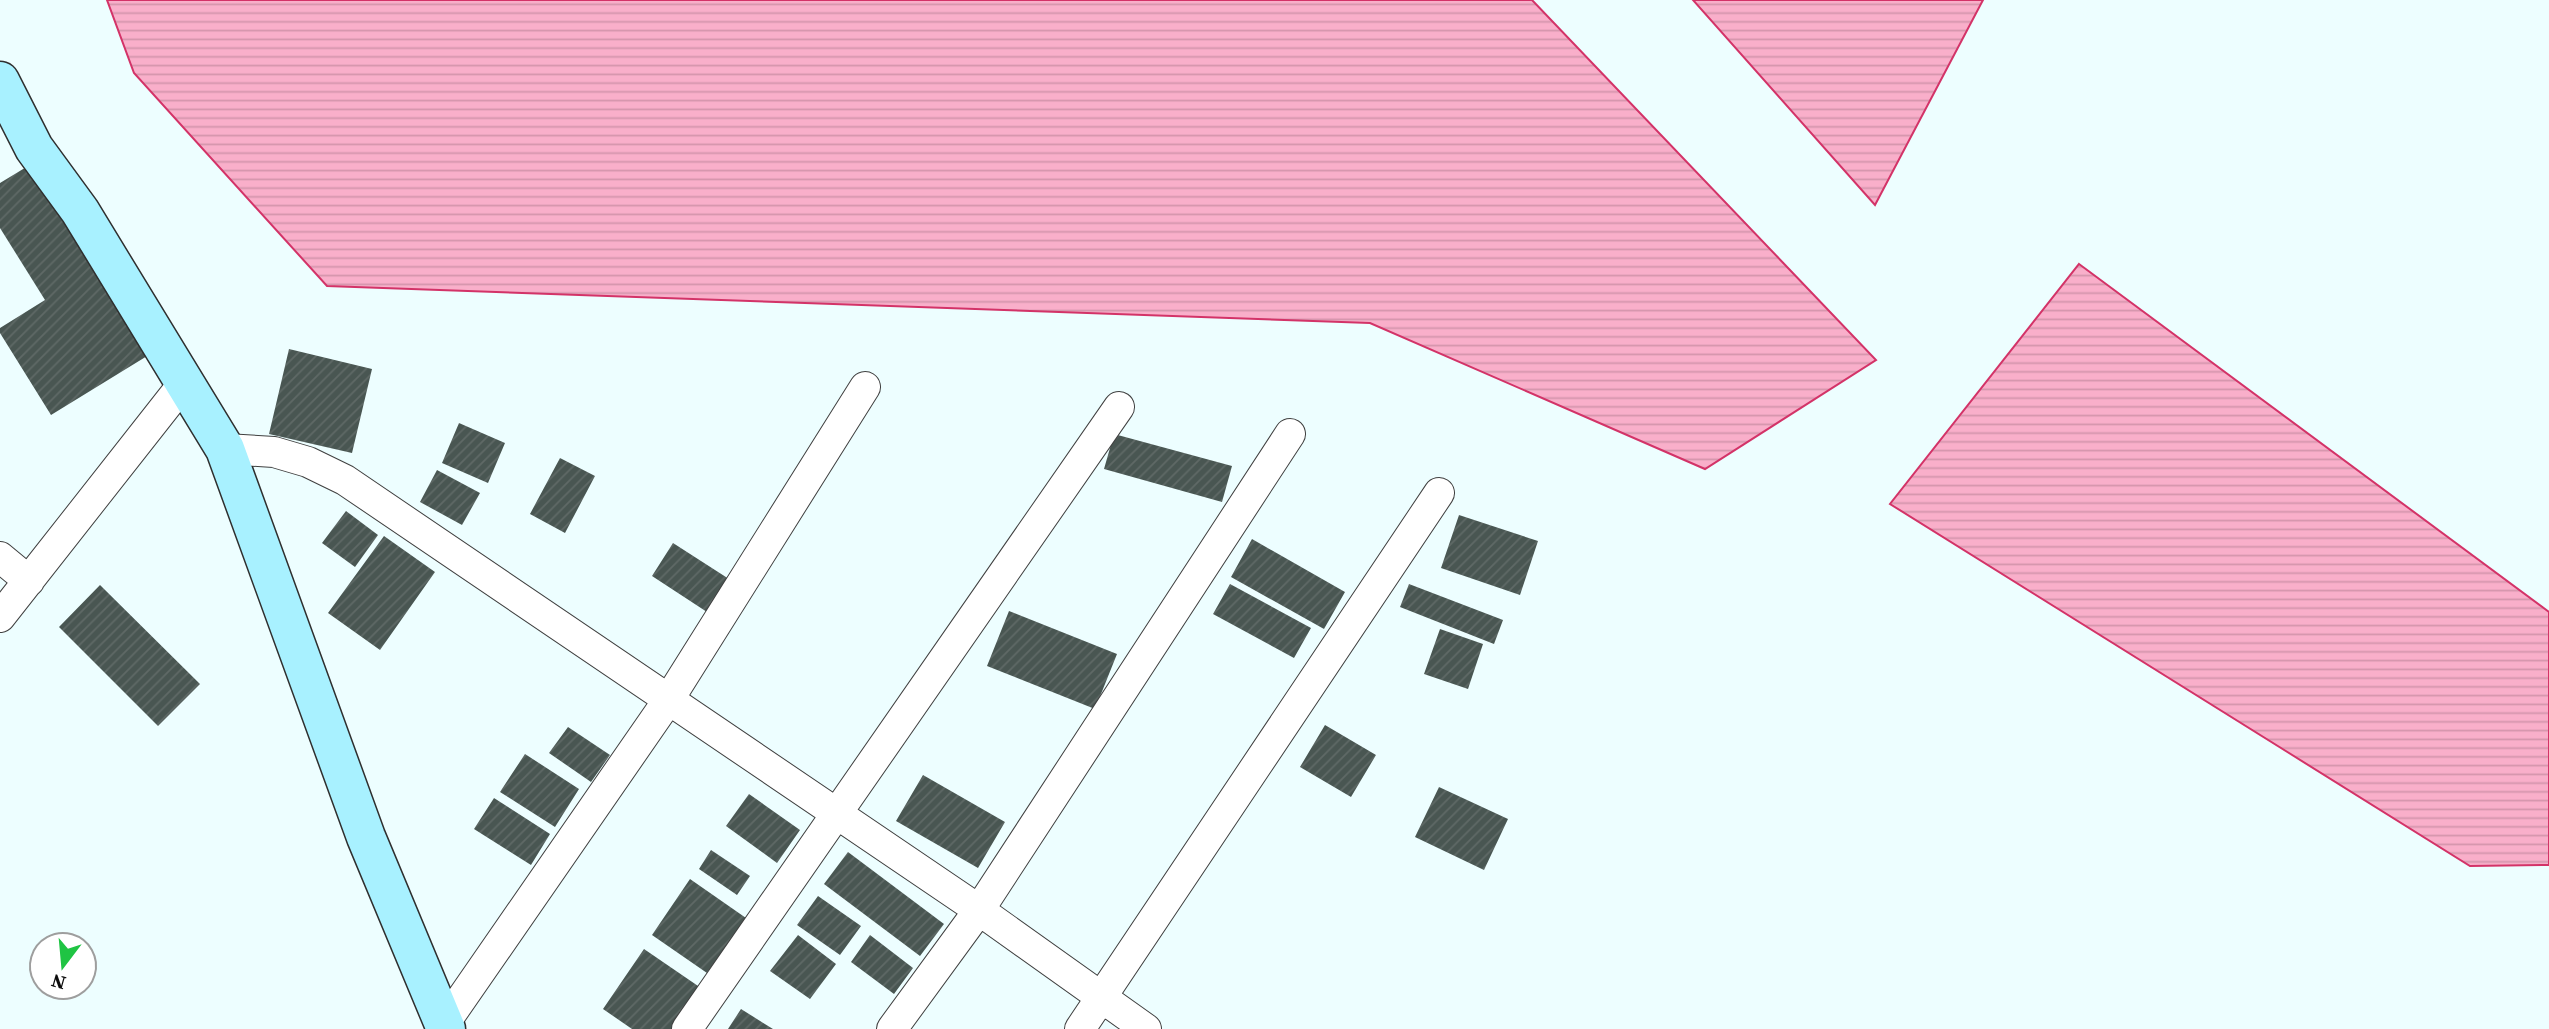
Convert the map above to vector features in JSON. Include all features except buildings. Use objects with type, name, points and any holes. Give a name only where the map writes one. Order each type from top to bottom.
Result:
[{"type":"main road","points":[[0,82],[34,148],[80,211],[225,449],[366,837],[445,1027]]},
{"type":"street","points":[[0,617],[184,383]]},
{"type":"street","points":[[445,1027],[669,699],[866,387]]},
{"type":"street","points":[[687,1029],[1119,407]]},
{"type":"street","points":[[892,1029],[979,910],[1290,434]]},
{"type":"street","points":[[225,449],[274,452],[308,462],[345,480],[979,910],[1146,1029]]},
{"type":"street","points":[[1080,1029],[1439,493]]},
{"type":"street","points":[[0,556],[29,581]]},
{"type":"shaded area","points":[[107,0],[1532,0],[1876,360],[1705,469],[1370,323],[327,286],[134,73]]},
{"type":"shaded area","points":[[1693,0],[1983,0],[1875,205]]},
{"type":"shaded area","points":[[2079,264],[2549,612],[2549,865],[2470,866],[1890,504]]}]
